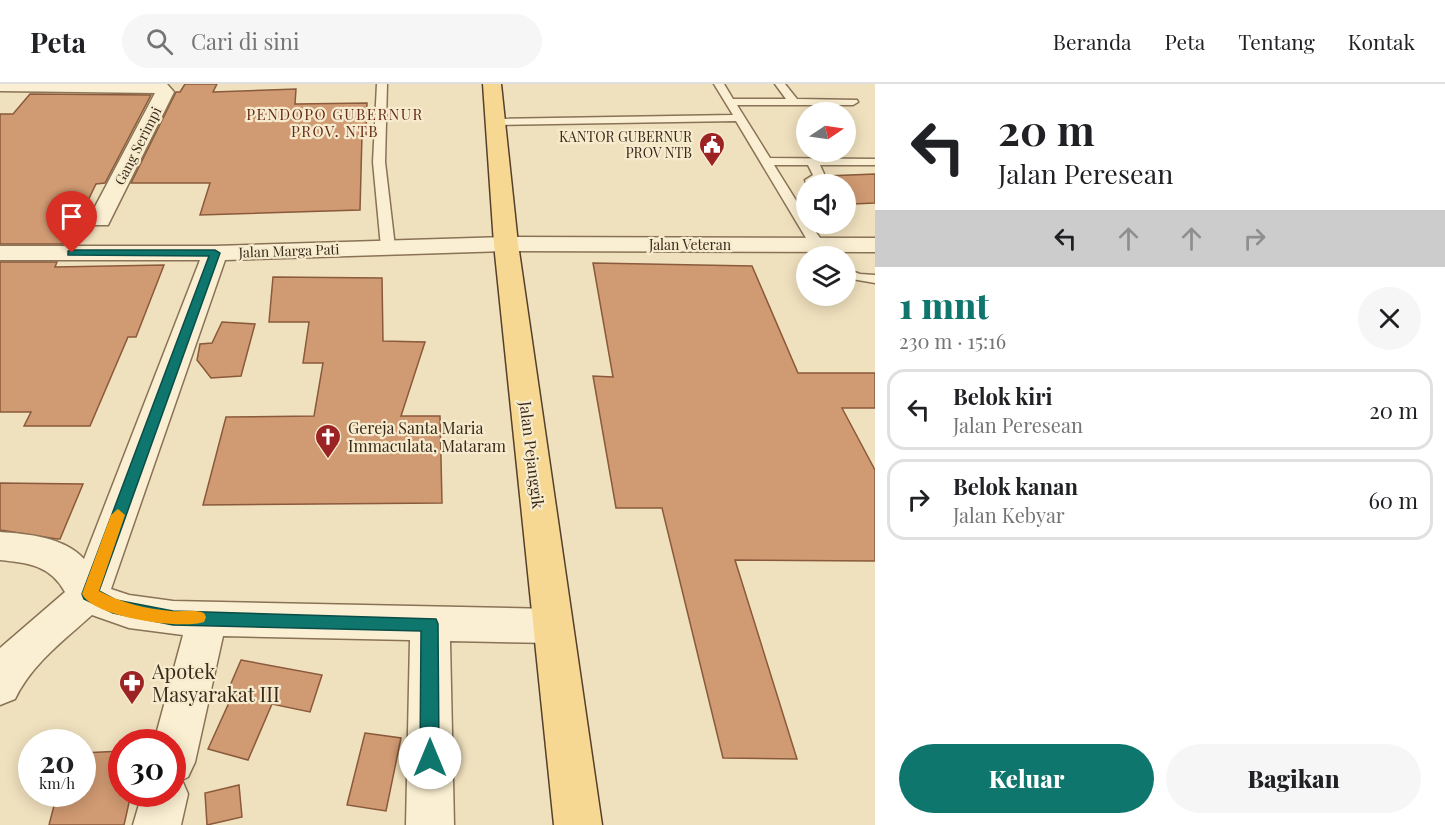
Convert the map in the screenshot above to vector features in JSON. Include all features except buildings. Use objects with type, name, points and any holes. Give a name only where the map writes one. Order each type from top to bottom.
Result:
[{"type":"main road","name":"Jalan Pejanggik","points":[[492,84],[506,244],[578,825]]},
{"type":"street","name":"Gang Serimpi","points":[[0,86],[150,87],[161,88],[165,92],[100,220]]},
{"type":"street","name":"Jalan Marga Pati","points":[[0,253],[215,253],[506,244]]},
{"type":"street","name":"Jalan Veteran","points":[[506,244],[796,250]]},
{"type":"street","name":"Jalan Veteran","points":[[856,247],[875,245]]},
{"type":"street","points":[[0,686],[10,666],[27,648],[90,594],[215,253]]},
{"type":"street","points":[[0,546],[39,552],[56,558],[67,565],[90,594],[113,606],[142,614],[173,618],[553,626]]},
{"type":"street","points":[[180,729],[207,617]]},
{"type":"street","points":[[430,624],[430,825]]},
{"type":"street","points":[[157,825],[162,807]]},
{"type":"lane","points":[[382,84],[379,162],[388,247]]},
{"type":"lane","points":[[719,84],[766,161],[796,204]]},
{"type":"lane","points":[[780,84],[794,102]]},
{"type":"lane","points":[[730,102],[794,102]]},
{"type":"lane","points":[[496,122],[740,118]]},
{"type":"lane","points":[[766,161],[796,162]]},
{"type":"lane","points":[[813,162],[819,174]]},
{"type":"lane","points":[[856,162],[875,162]]},
{"type":"lane","points":[[856,277],[875,279]]},
{"type":"slow traffic","points":[[118,515],[90,594],[113,606],[142,614],[173,618],[198,617]]},
{"type":"place","name":"KANTOR GUBERNUR PROV NTB","points":[[712,168]]},
{"type":"place","name":"Gereja Santa Maria Immaculata, Mataram","points":[[328,460]]},
{"type":"place","name":"Apotek Masyarakat III","points":[[132,706]]},
{"type":"district","name":"PENDOPO GUBERNUR PROV. NTB","points":[[335,124]]},
{"type":"route","points":[[72,253],[215,253],[90,594],[113,606],[142,614],[173,618],[430,624],[430,758]]}]
